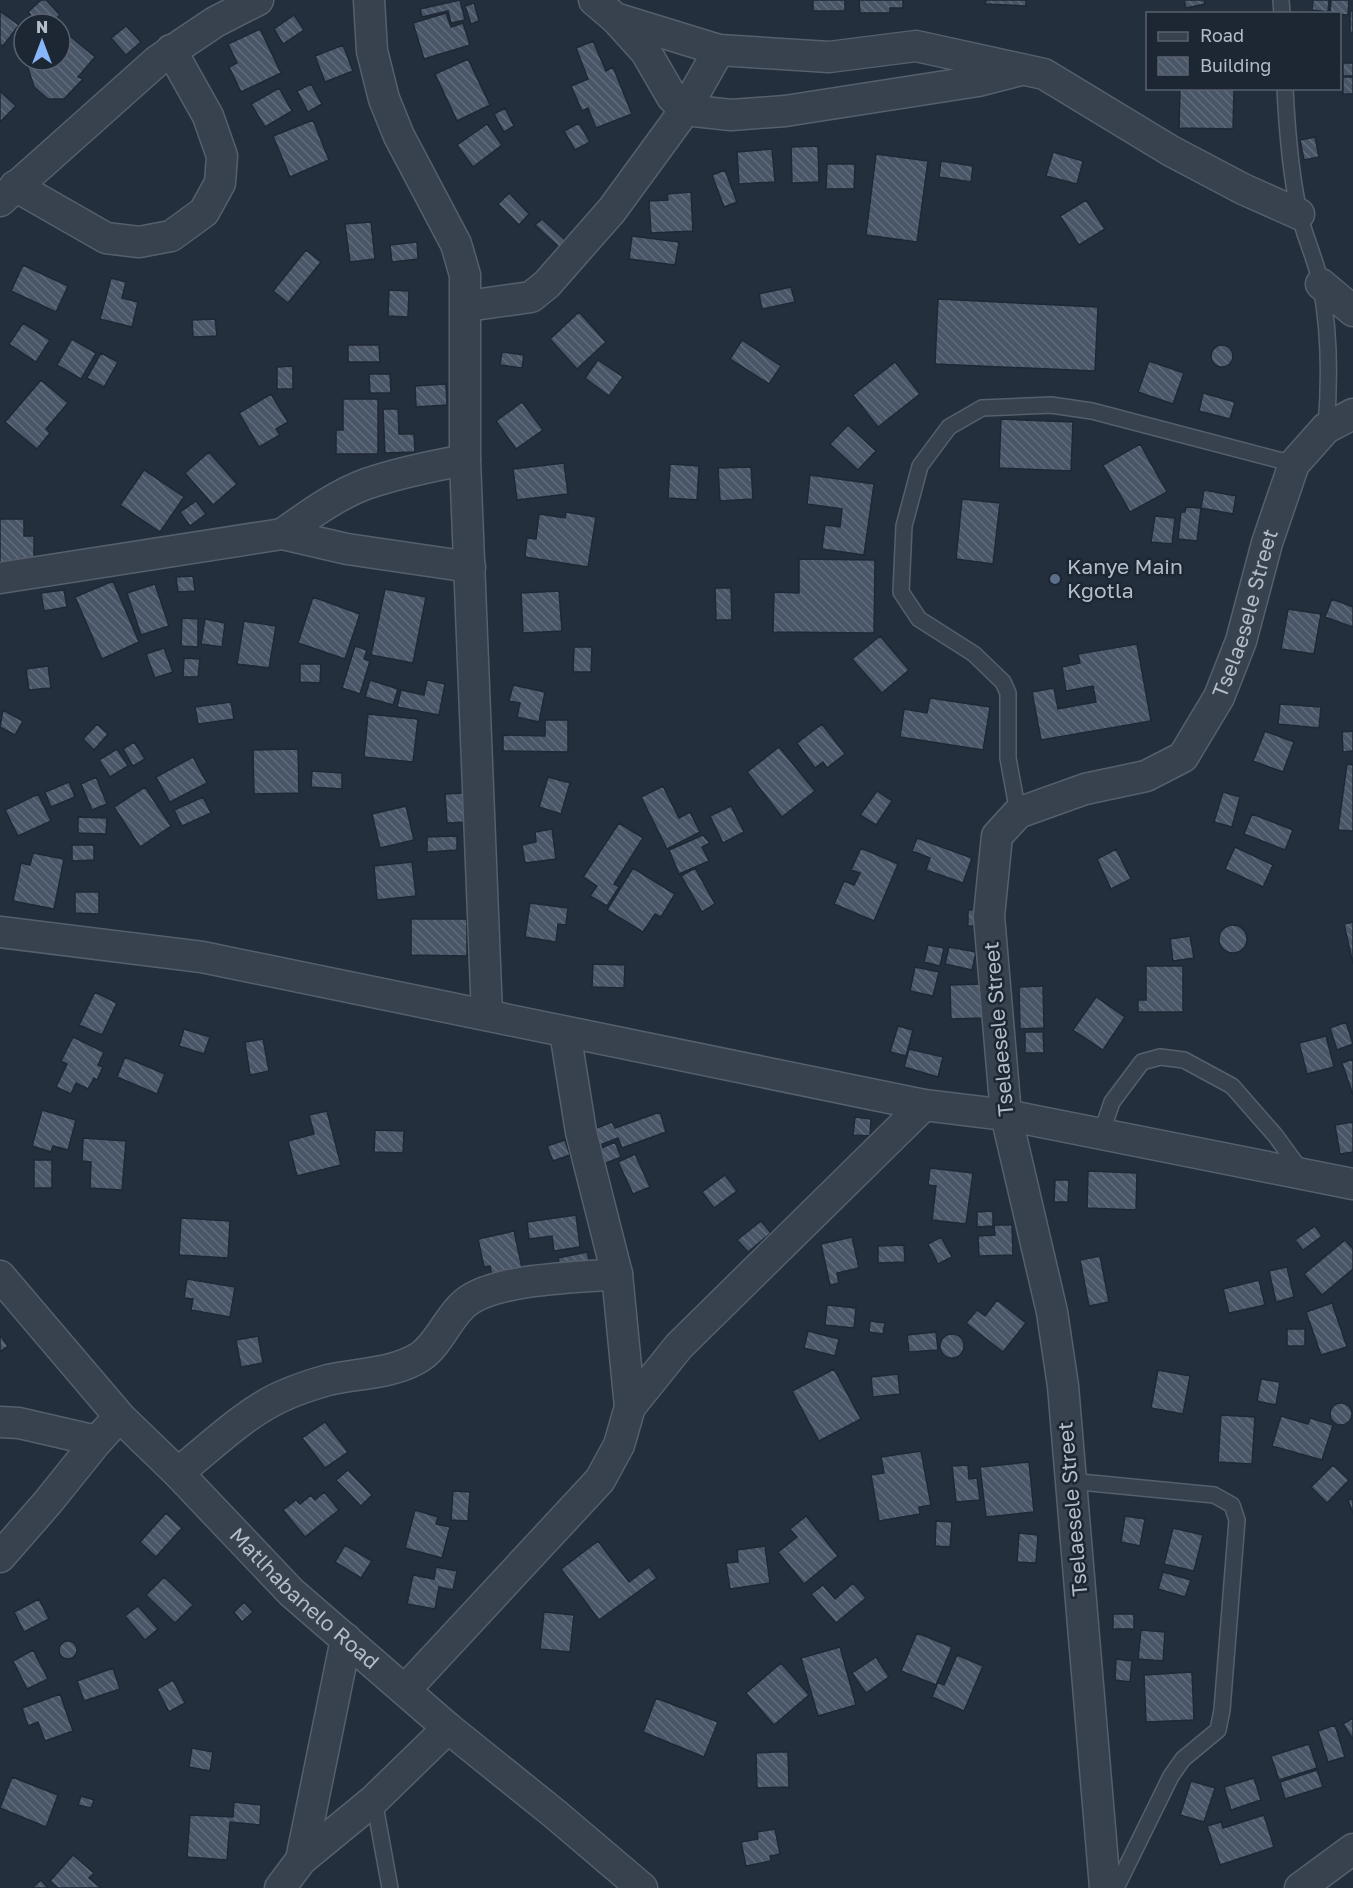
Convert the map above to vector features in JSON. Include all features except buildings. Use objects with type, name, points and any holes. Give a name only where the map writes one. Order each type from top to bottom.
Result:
[{"type":"street","points":[[171,50],[207,116],[222,156],[220,183],[204,212],[171,236],[139,242],[106,238],[8,193],[171,50],[216,21],[258,0]]},
{"type":"street","points":[[369,0],[372,51],[384,99],[399,136],[456,244],[465,275],[467,306],[465,460],[488,1014]]},
{"type":"street","points":[[604,9],[719,50],[829,57],[916,46],[1044,74],[1066,85],[1171,151],[1243,189],[1299,214]]},
{"type":"street","points":[[604,9],[646,52],[672,97],[685,110],[730,115],[785,111],[968,83],[1026,69]]},
{"type":"street","points":[[467,306],[531,297],[547,284],[612,210],[685,110],[719,50]]},
{"type":"street","points":[[829,57],[835,102]]},
{"type":"street","points":[[1321,284],[1353,311]]},
{"type":"street","name":"Tselaesele Street","points":[[1105,1888],[1063,1386],[1052,1312],[1006,1115],[1001,1084],[989,916],[997,836],[1018,813],[1085,789],[1146,776],[1183,757],[1219,697],[1241,641],[1267,543],[1294,464],[1326,428],[1353,414]]},
{"type":"street","points":[[282,534],[318,509],[364,484],[418,469],[465,460]]},
{"type":"street","points":[[0,578],[282,534],[346,549],[470,567]]},
{"type":"street","points":[[0,932],[202,957],[924,1105],[1006,1115],[1353,1184]]},
{"type":"street","points":[[405,1690],[600,1480],[619,1445],[630,1407],[617,1274],[580,1132],[565,1032]]},
{"type":"street","points":[[630,1407],[679,1346],[924,1105]]},
{"type":"street","points":[[178,1473],[243,1421],[282,1396],[327,1380],[378,1372],[420,1357],[443,1332],[462,1306],[479,1292],[500,1287],[617,1274]]},
{"type":"street","name":"Matlhabanelo Road","points":[[0,1276],[120,1418],[178,1473],[291,1592],[448,1728],[642,1888]]},
{"type":"street","points":[[0,1557],[97,1441],[120,1418]]},
{"type":"street","points":[[0,1422],[19,1423],[97,1441]]},
{"type":"street","points":[[301,1860],[346,1639]]},
{"type":"street","points":[[280,1888],[301,1860],[374,1800],[448,1728]]},
{"type":"street","points":[[1300,1888],[1353,1849]]},
{"type":"lane","points":[[1285,90],[1290,162],[1299,214],[1321,284],[1328,332],[1330,382],[1326,428]]},
{"type":"lane","points":[[1018,813],[1008,758],[1008,693],[1003,682],[974,654],[919,619],[902,592],[904,526],[921,466],[949,427],[982,408],[1051,405],[1092,411],[1294,464]]},
{"type":"lane","points":[[1101,1134],[1112,1102],[1142,1062],[1160,1058],[1184,1059],[1232,1086],[1275,1135],[1304,1174]]},
{"type":"lane","points":[[1070,1481],[1215,1495],[1232,1505],[1236,1520],[1222,1710],[1218,1730],[1183,1759],[1171,1776],[1116,1888]]},
{"type":"lane","points":[[374,1800],[390,1888]]},
{"type":"place","name":"Kanye Main Kgotla","points":[[1055,579]]}]
